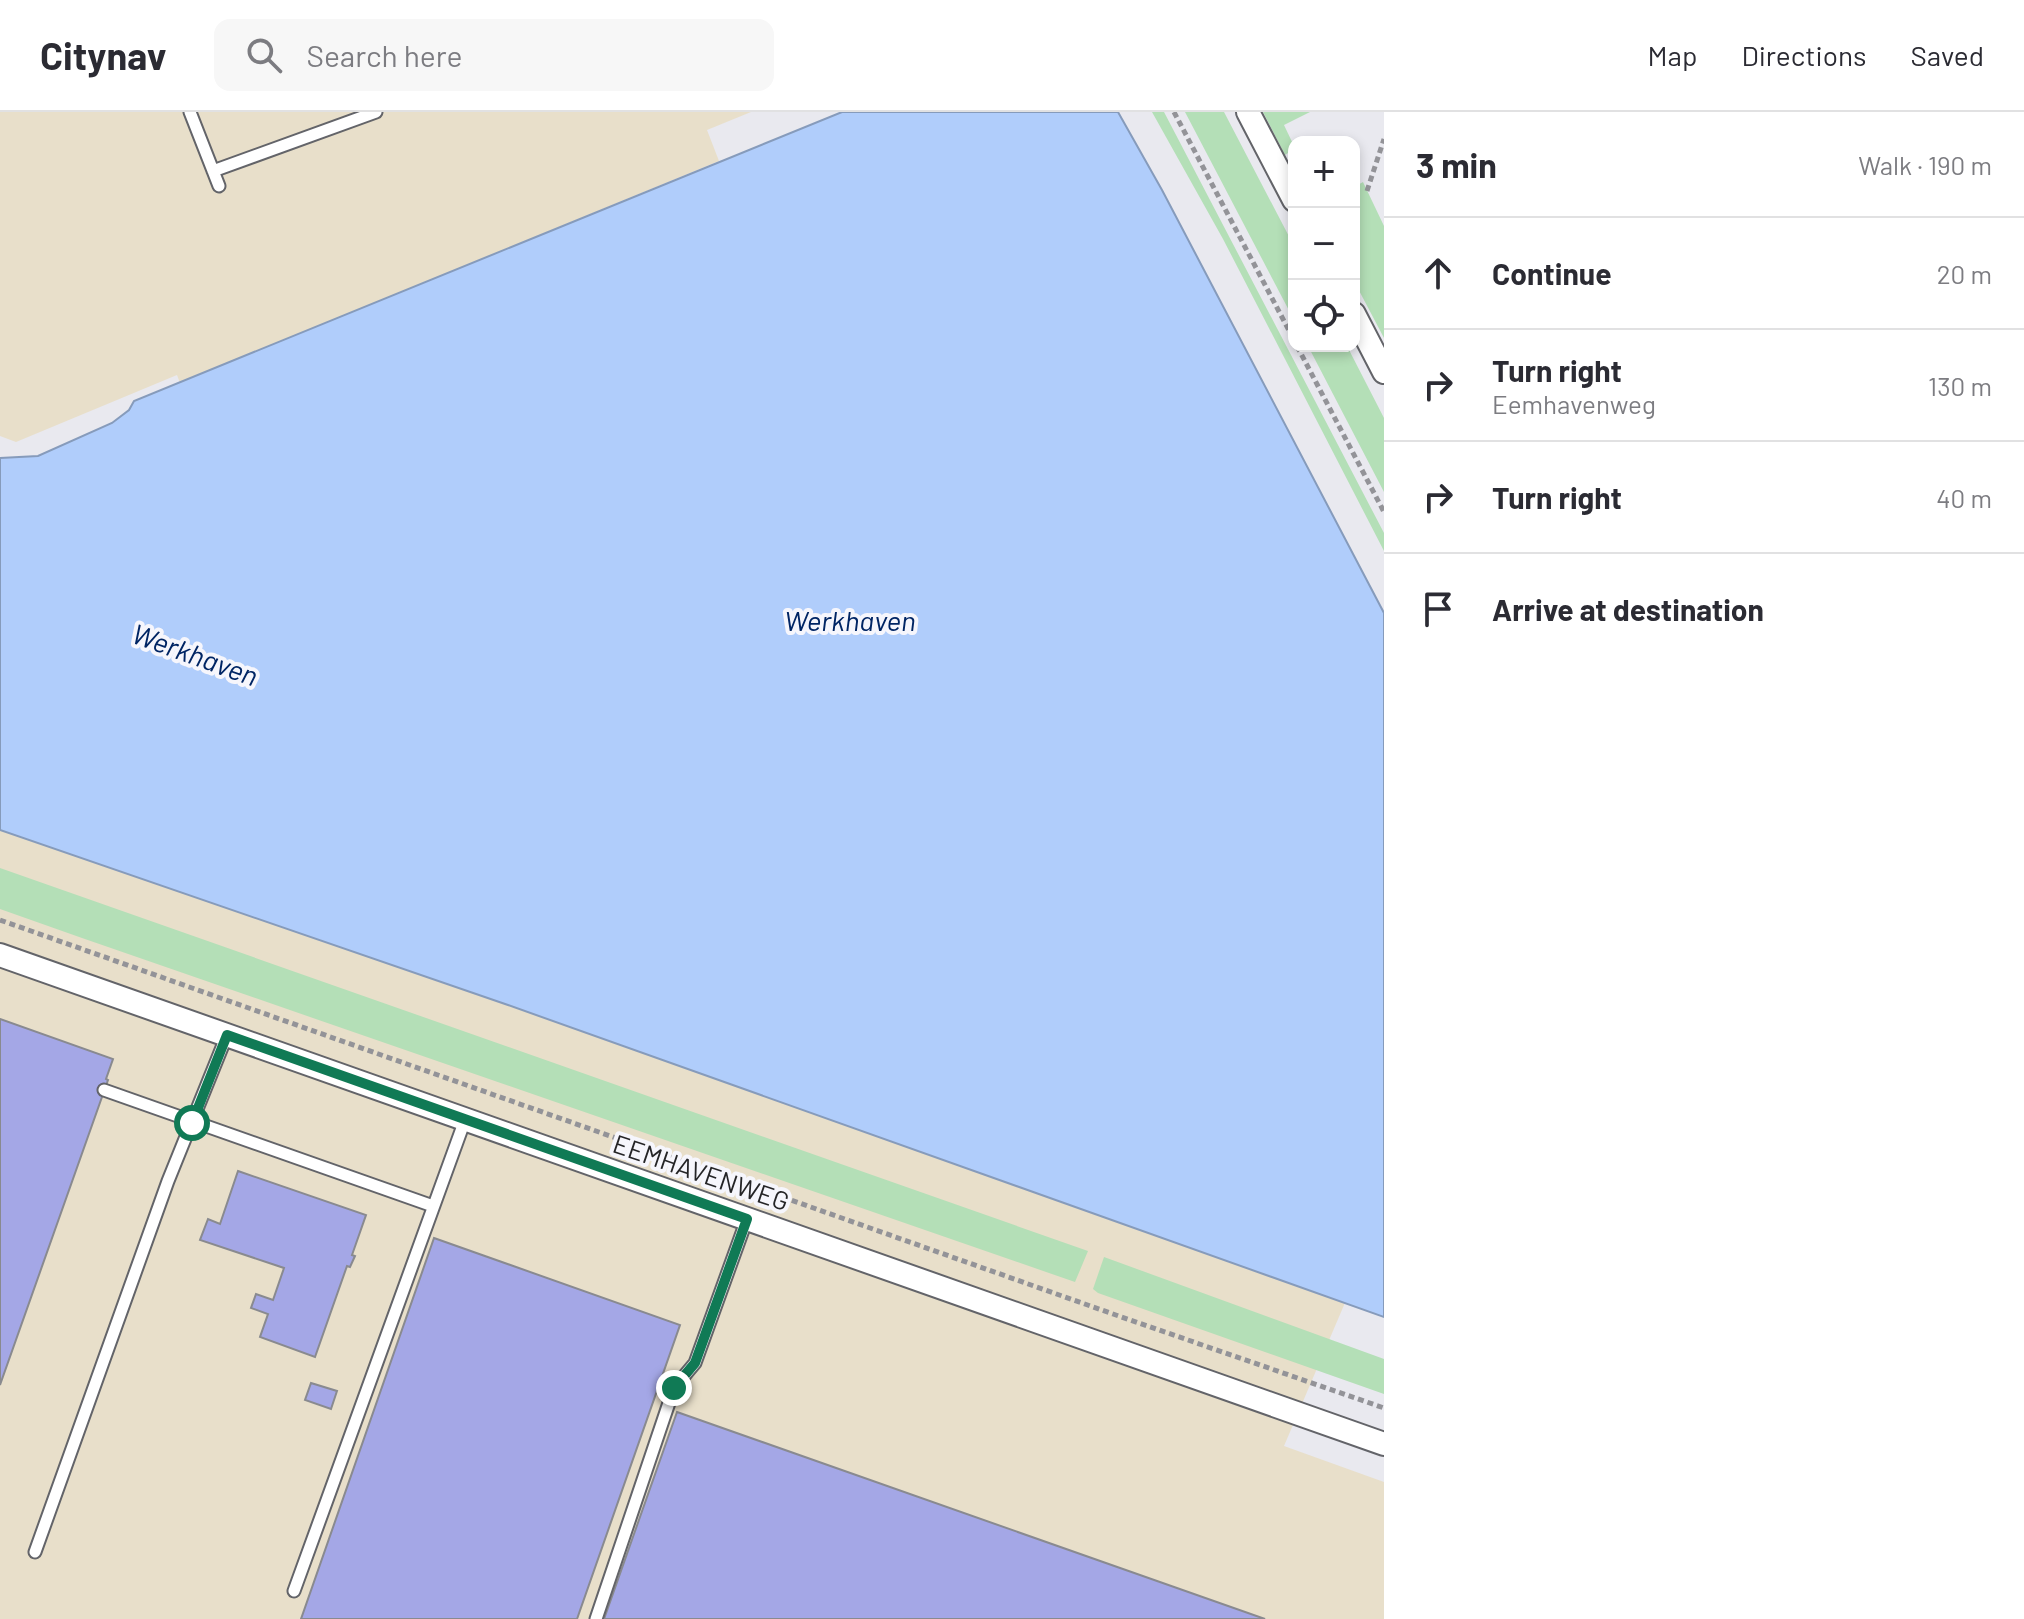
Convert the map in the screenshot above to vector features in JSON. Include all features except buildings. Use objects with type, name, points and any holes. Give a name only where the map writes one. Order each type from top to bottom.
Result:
[{"type":"street","points":[[1248,112],[1288,189]]},
{"type":"street","points":[[1360,326],[1384,372]]},
{"type":"street","name":"EEMHAVENWEG","points":[[0,955],[1384,1444]]},
{"type":"lane","points":[[190,112],[219,186]]},
{"type":"lane","points":[[213,171],[376,112]]},
{"type":"lane","points":[[35,1552],[168,1181],[227,1035]]},
{"type":"lane","points":[[104,1090],[433,1206]]},
{"type":"lane","points":[[294,1591],[465,1120]]},
{"type":"lane","points":[[596,1619],[674,1388],[695,1363],[747,1219]]},
{"type":"path","points":[[1174,112],[1288,329]]},
{"type":"path","points":[[1367,191],[1384,139]]},
{"type":"path","points":[[1300,352],[1384,512]]},
{"type":"path","name":"EEMHAVENWEG","points":[[0,920],[1384,1408]]},
{"type":"shaded area","points":[[0,112],[751,112],[707,130],[719,161],[180,383],[177,375],[16,442],[0,436]]},
{"type":"shaded area","points":[[0,732],[1370,1244],[1284,1446],[1384,1482],[1384,1619],[0,1619]]},
{"type":"green space","points":[[1152,112],[1164,112],[1384,533],[1384,551],[1223,239]]},
{"type":"green space","points":[[1185,112],[1224,112],[1288,235],[1288,309]]},
{"type":"green space","points":[[1263,112],[1310,112],[1284,125],[1289,136],[1288,153],[1285,155]]},
{"type":"green space","points":[[1363,182],[1384,226],[1384,338],[1360,292],[1360,184]]},
{"type":"green space","points":[[1311,352],[1350,352],[1384,418],[1384,492]]},
{"type":"green space","points":[[0,868],[1088,1251],[1075,1282],[82,938],[0,909]]},
{"type":"green space","points":[[1104,1257],[1384,1359],[1384,1394],[1098,1293],[1093,1289]]},
{"type":"water","name":"Werkhaven","points":[[842,112],[1118,112],[1384,613],[1384,1317],[508,1005],[0,830],[0,458],[38,456],[112,423],[129,410],[134,401]]},
{"type":"route","points":[[192,1123],[227,1035],[747,1219],[695,1363],[674,1388]]}]
